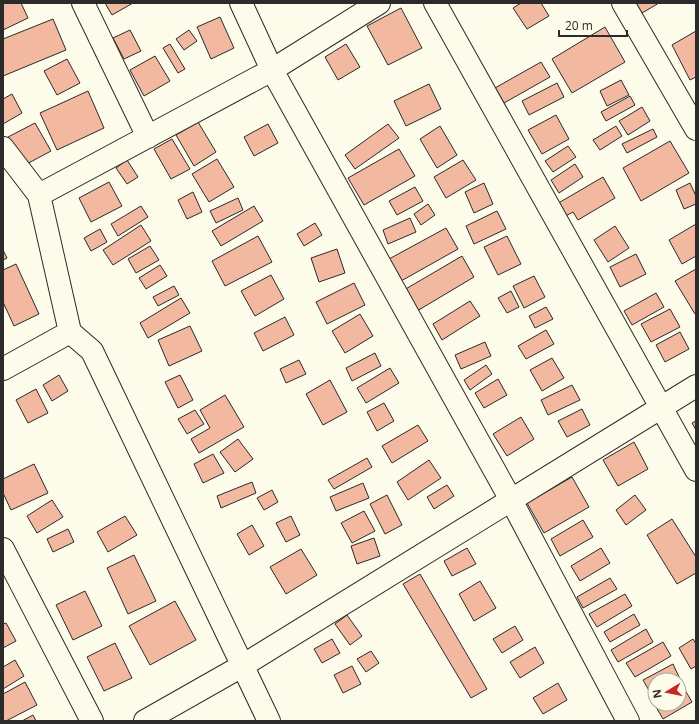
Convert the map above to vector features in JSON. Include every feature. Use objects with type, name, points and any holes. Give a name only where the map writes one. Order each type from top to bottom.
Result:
[{"type":"street","points":[[83,3],[148,137]]},
{"type":"street","points":[[241,3],[272,70],[510,500],[628,721]]},
{"type":"street","points":[[39,195],[272,70],[379,3]]},
{"type":"street","points":[[435,3],[696,470]]},
{"type":"street","points":[[623,3],[696,129]]},
{"type":"street","points":[[3,148],[39,195],[70,332],[92,351],[269,721]]},
{"type":"street","points":[[3,369],[70,332]]},
{"type":"street","points":[[145,721],[242,666],[696,386]]},
{"type":"street","points":[[3,549],[92,721]]},
{"type":"building","points":[[3,3],[21,3],[28,18],[3,30]]},
{"type":"building","points":[[105,3],[133,3],[112,15]]},
{"type":"building","points":[[521,3],[541,3],[549,16],[527,29],[513,8]]},
{"type":"building","points":[[636,3],[659,3],[642,13]]},
{"type":"building","points":[[401,8],[422,48],[388,65],[367,26]]},
{"type":"building","points":[[220,17],[234,48],[211,59],[197,27]]},
{"type":"building","points":[[53,19],[66,50],[3,76],[3,39]]},
{"type":"building","points":[[605,27],[625,62],[572,93],[552,59]]},
{"type":"building","points":[[130,30],[141,51],[124,59],[113,38]]},
{"type":"building","points":[[189,30],[197,41],[184,50],[176,39]]},
{"type":"building","points":[[696,31],[696,77],[690,80],[672,45]]},
{"type":"building","points":[[170,44],[185,69],[178,73],[163,48]]},
{"type":"building","points":[[346,44],[360,67],[338,80],[325,57]]},
{"type":"building","points":[[155,56],[170,81],[144,96],[130,70]]},
{"type":"building","points":[[67,59],[80,83],[57,95],[44,71]]},
{"type":"building","points":[[541,62],[550,77],[504,103],[495,88]]},
{"type":"building","points":[[621,80],[629,95],[607,106],[600,91]]},
{"type":"building","points":[[557,83],[564,97],[529,115],[522,101]]},
{"type":"building","points":[[429,84],[441,109],[406,126],[394,101]]},
{"type":"building","points":[[88,91],[104,128],[57,150],[40,113]]},
{"type":"building","points":[[12,94],[22,113],[3,124],[3,99]]},
{"type":"building","points":[[630,96],[635,105],[606,121],[601,112]]},
{"type":"building","points":[[642,107],[650,121],[628,135],[619,121]]},
{"type":"building","points":[[556,115],[569,139],[542,154],[528,130]]},
{"type":"building","points":[[198,122],[216,152],[194,166],[176,135]]},
{"type":"building","points":[[35,123],[51,151],[23,166],[8,137]]},
{"type":"building","points":[[268,124],[278,143],[254,156],[244,137]]},
{"type":"building","points":[[388,124],[399,138],[355,169],[345,155]]},
{"type":"building","points":[[440,126],[457,155],[437,168],[420,139]]},
{"type":"building","points":[[616,126],[622,136],[600,150],[593,140]]},
{"type":"building","points":[[653,129],[657,137],[627,153],[622,144]]},
{"type":"building","points":[[172,139],[190,169],[171,179],[154,149]]},
{"type":"building","points":[[670,141],[689,173],[641,201],[623,168]]},
{"type":"building","points":[[568,146],[576,157],[553,172],[545,161]]},
{"type":"building","points":[[399,149],[415,176],[364,205],[348,178]]},
{"type":"building","points":[[217,159],[234,187],[209,202],[192,174]]},
{"type":"building","points":[[127,160],[138,177],[127,184],[116,168]]},
{"type":"building","points":[[463,160],[476,180],[446,198],[434,177]]},
{"type":"building","points":[[575,164],[583,177],[559,193],[551,180]]},
{"type":"building","points":[[603,177],[615,198],[578,220],[573,212],[562,218],[555,205]]},
{"type":"building","points":[[109,182],[122,206],[91,222],[79,198]]},
{"type":"building","points":[[484,183],[493,204],[474,213],[465,192]]},
{"type":"building","points":[[690,183],[696,196],[696,204],[684,209],[676,190]]},
{"type":"building","points":[[415,187],[423,201],[397,215],[389,201]]},
{"type":"building","points":[[193,192],[202,212],[187,219],[178,200]]},
{"type":"building","points":[[238,198],[243,210],[216,223],[210,211]]},
{"type":"building","points":[[428,204],[435,215],[421,225],[414,214]]},
{"type":"building","points":[[141,206],[148,217],[118,236],[111,224]]},
{"type":"building","points":[[254,206],[263,221],[221,246],[212,231]]},
{"type":"building","points":[[497,211],[506,229],[474,244],[466,226]]},
{"type":"building","points":[[410,218],[416,232],[388,244],[383,230]]},
{"type":"building","points":[[315,223],[322,235],[304,246],[297,234]]},
{"type":"building","points":[[696,224],[696,256],[682,264],[669,240]]},
{"type":"building","points":[[141,225],[151,241],[113,265],[103,250]]},
{"type":"building","points":[[615,226],[629,248],[608,262],[594,240]]},
{"type":"building","points":[[446,228],[458,249],[401,281],[389,259]]},
{"type":"building","points":[[100,229],[107,242],[91,251],[84,238]]},
{"type":"building","points":[[258,236],[272,262],[225,286],[212,261]]},
{"type":"building","points":[[507,236],[521,264],[498,275],[484,247]]},
{"type":"building","points":[[150,246],[159,260],[136,273],[128,259]]},
{"type":"building","points":[[337,249],[345,273],[319,282],[311,258]]},
{"type":"building","points":[[3,250],[7,258],[3,260]]},
{"type":"building","points":[[636,254],[646,274],[620,287],[610,267]]},
{"type":"building","points":[[462,256],[474,277],[417,311],[404,290]]},
{"type":"building","points":[[16,264],[39,314],[14,326],[3,302],[3,270]]},
{"type":"building","points":[[160,265],[167,276],[146,289],[139,278]]},
{"type":"building","points":[[696,269],[696,313],[695,314],[675,281]]},
{"type":"building","points":[[271,275],[284,299],[255,316],[241,291]]},
{"type":"building","points":[[534,276],[545,297],[524,308],[513,286]]},
{"type":"building","points":[[354,283],[365,305],[327,324],[316,302]]},
{"type":"building","points":[[174,286],[179,295],[158,306],[153,297]]},
{"type":"building","points":[[511,291],[519,307],[507,313],[498,298]]},
{"type":"building","points":[[656,293],[664,307],[632,325],[624,311]]},
{"type":"building","points":[[181,298],[190,313],[148,338],[140,323]]},
{"type":"building","points":[[470,301],[480,316],[442,340],[433,324]]},
{"type":"building","points":[[546,307],[553,319],[535,328],[529,316]]},
{"type":"building","points":[[670,309],[680,327],[651,342],[641,324]]},
{"type":"building","points":[[360,314],[373,336],[345,353],[332,331]]},
{"type":"building","points":[[285,317],[294,335],[263,351],[254,333]]},
{"type":"building","points":[[190,326],[202,351],[169,366],[158,340]]},
{"type":"building","points":[[546,330],[554,344],[526,359],[518,346]]},
{"type":"building","points":[[680,332],[689,349],[665,362],[656,345]]},
{"type":"building","points":[[485,342],[491,356],[461,369],[455,355]]},
{"type":"building","points":[[375,353],[381,366],[352,381],[346,368]]},
{"type":"building","points":[[552,358],[564,378],[542,391],[530,370]]},
{"type":"building","points":[[299,360],[306,374],[286,383],[280,369]]},
{"type":"building","points":[[486,365],[492,374],[470,390],[464,380]]},
{"type":"building","points":[[390,368],[399,383],[366,403],[357,388]]},
{"type":"building","points":[[59,375],[68,391],[52,401],[43,385]]},
{"type":"building","points":[[180,375],[193,400],[178,408],[165,382]]},
{"type":"building","points":[[498,379],[507,395],[484,408],[475,393]]},
{"type":"building","points":[[330,380],[347,412],[323,425],[306,394]]},
{"type":"building","points":[[572,385],[580,400],[548,415],[541,400]]},
{"type":"building","points":[[36,389],[48,413],[28,423],[16,400]]},
{"type":"building","points":[[225,395],[244,427],[199,453],[191,439],[210,428],[200,410]]},
{"type":"building","points":[[384,403],[394,421],[377,431],[367,412]]},
{"type":"building","points":[[582,409],[590,425],[567,437],[558,421]]},
{"type":"building","points":[[195,410],[204,424],[187,434],[178,419]]},
{"type":"building","points":[[521,417],[534,439],[507,456],[493,434]]},
{"type":"building","points":[[696,421],[696,430],[692,423]]},
{"type":"building","points":[[418,425],[428,441],[392,463],[382,446]]},
{"type":"building","points":[[238,439],[253,459],[235,472],[220,452]]},
{"type":"building","points":[[634,442],[648,469],[618,486],[603,460]]},
{"type":"building","points":[[213,454],[224,473],[203,483],[194,464]]},
{"type":"building","points":[[367,458],[372,467],[334,489],[328,480]]},
{"type":"building","points":[[429,460],[441,478],[408,500],[397,482]]},
{"type":"building","points":[[34,464],[48,493],[11,510],[3,493],[3,479]]},
{"type":"building","points":[[572,477],[589,507],[544,533],[527,503]]},
{"type":"building","points":[[252,482],[256,493],[221,508],[217,496]]},
{"type":"building","points":[[363,483],[369,498],[336,511],[330,497]]},
{"type":"building","points":[[447,485],[454,496],[434,509],[427,497]]},
{"type":"building","points":[[272,490],[278,502],[264,510],[257,498]]},
{"type":"building","points":[[387,495],[402,525],[385,534],[370,504]]},
{"type":"building","points":[[635,495],[646,510],[626,525],[616,510]]},
{"type":"building","points":[[52,500],[63,517],[37,533],[27,516]]},
{"type":"building","points":[[364,511],[375,531],[352,543],[341,523]]},
{"type":"building","points":[[125,516],[137,535],[108,552],[97,532]]},
{"type":"building","points":[[291,516],[300,535],[286,542],[276,523]]},
{"type":"building","points":[[672,519],[696,557],[696,573],[677,584],[647,535]]},
{"type":"building","points":[[583,520],[593,537],[560,556],[551,539]]},
{"type":"building","points":[[252,525],[264,546],[249,555],[237,534]]},
{"type":"building","points":[[68,529],[74,542],[53,552],[47,539]]},
{"type":"building","points":[[374,538],[380,556],[357,564],[351,546]]},
{"type":"building","points":[[467,548],[476,564],[452,576],[444,561]]},
{"type":"building","points":[[601,548],[610,563],[580,581],[571,566]]},
{"type":"building","points":[[301,549],[317,575],[286,594],[270,567]]},
{"type":"building","points":[[134,555],[156,601],[128,614],[107,568]]},
{"type":"building","points":[[420,574],[487,689],[471,698],[403,584]]},
{"type":"building","points":[[610,578],[617,589],[583,608],[577,597]]},
{"type":"building","points":[[480,581],[496,608],[474,621],[459,594]]},
{"type":"building","points":[[85,591],[102,626],[73,640],[56,605]]},
{"type":"building","points":[[625,594],[632,606],[597,627],[589,614]]},
{"type":"building","points":[[175,601],[196,640],[150,665],[129,626]]},
{"type":"building","points":[[634,614],[640,625],[610,642],[604,632]]},
{"type":"building","points":[[347,615],[362,636],[350,645],[335,624]]},
{"type":"building","points":[[6,623],[16,641],[3,648],[3,624]]},
{"type":"building","points":[[515,626],[523,640],[502,653],[493,639]]},
{"type":"building","points":[[646,629],[653,642],[618,662],[611,650]]},
{"type":"building","points":[[332,639],[340,653],[322,663],[314,649]]},
{"type":"building","points":[[693,639],[696,644],[696,666],[691,669],[679,648]]},
{"type":"building","points":[[663,642],[671,656],[635,677],[626,663]]},
{"type":"building","points":[[115,643],[132,678],[104,691],[87,657]]},
{"type":"building","points":[[535,647],[544,663],[520,678],[510,662]]},
{"type":"building","points":[[371,651],[379,663],[366,672],[357,659]]},
{"type":"building","points":[[15,660],[24,676],[3,689],[3,667]]},
{"type":"building","points":[[673,664],[677,672],[658,672]]},
{"type":"building","points":[[352,666],[361,684],[343,693],[334,675]]},
{"type":"building","points":[[647,678],[647,687],[643,680]]},
{"type":"building","points":[[25,682],[37,705],[6,721],[3,721],[3,694]]},
{"type":"building","points":[[558,683],[567,700],[543,714],[533,698]]},
{"type":"building","points":[[687,693],[692,702],[687,705]]},
{"type":"building","points":[[659,712],[675,712],[663,719]]},
{"type":"building","points":[[33,715],[36,721],[22,721]]}]
